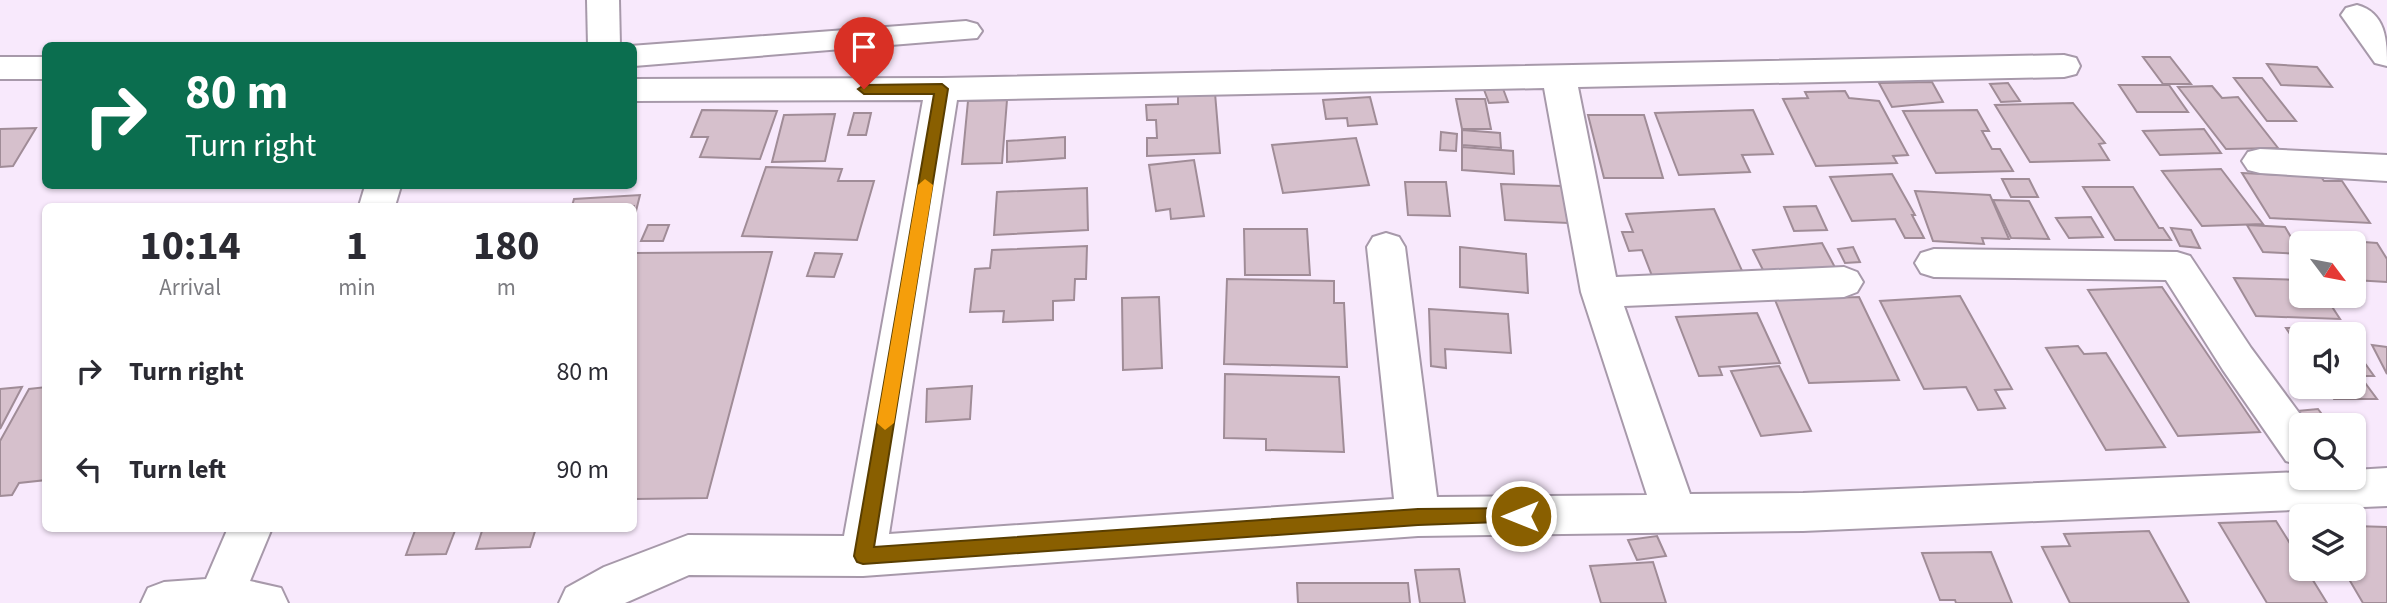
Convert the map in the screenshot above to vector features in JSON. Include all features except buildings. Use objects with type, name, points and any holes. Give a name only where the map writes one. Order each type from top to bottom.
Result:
[{"type":"street","points":[[603,0],[604,42]]},
{"type":"street","points":[[2387,16],[2357,15],[2387,55]]},
{"type":"street","points":[[637,55],[966,31]]},
{"type":"street","points":[[637,90],[942,89],[2064,66]]},
{"type":"street","points":[[0,68],[42,68]]},
{"type":"street","points":[[1559,77],[1600,292],[1675,514]]},
{"type":"street","points":[[863,556],[942,89]]},
{"type":"street","points":[[2260,161],[2387,168]]},
{"type":"street","points":[[1386,247],[1418,517]]},
{"type":"street","points":[[1934,263],[2177,266],[2237,359],[2289,431]]},
{"type":"street","points":[[1600,292],[1844,282]]},
{"type":"street","points":[[582,603],[620,582],[688,555],[863,556],[1418,517],[1803,512],[2289,486]]},
{"type":"street","points":[[2366,486],[2387,487]]},
{"type":"street","points":[[220,599],[248,532]]},
{"type":"street","points":[[164,603],[220,599],[265,603]]},
{"type":"slow traffic","points":[[885,423],[925,185]]},
{"type":"route","points":[[864,89],[942,89],[863,556],[1418,517],[1521,516]]}]
